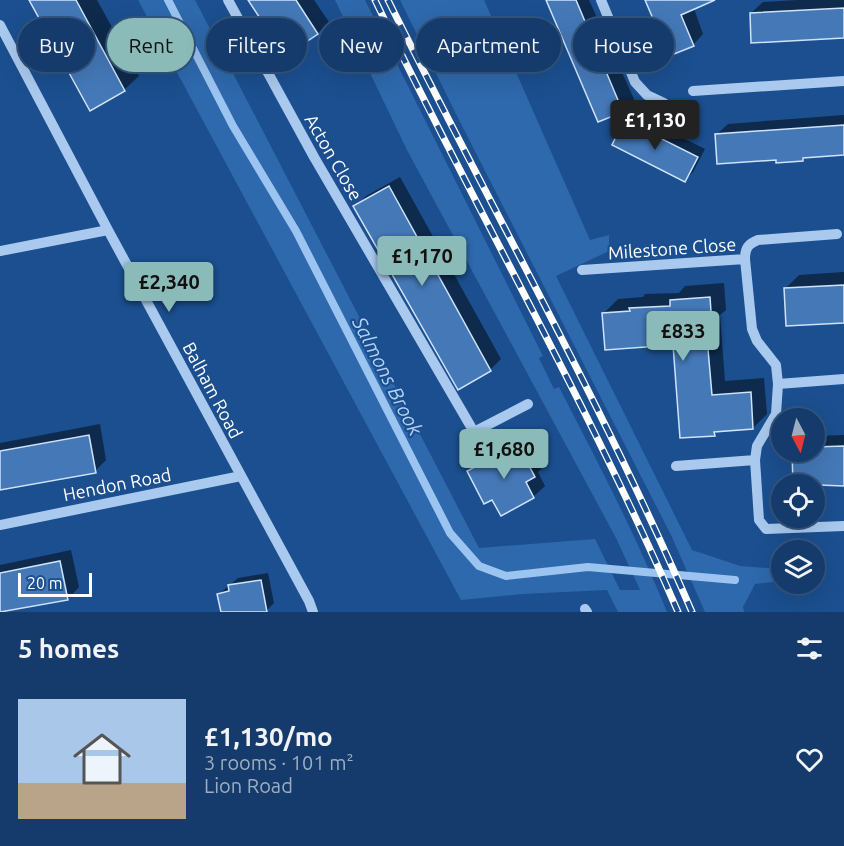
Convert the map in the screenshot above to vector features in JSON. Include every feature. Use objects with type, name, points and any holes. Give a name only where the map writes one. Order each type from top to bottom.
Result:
[{"type":"street","name":"Acton Close","points":[[228,0],[314,157],[474,432],[528,404]]},
{"type":"street","points":[[601,0],[635,82],[647,95],[664,103]]},
{"type":"street","name":"Balham Road","points":[[0,25],[313,612]]},
{"type":"street","points":[[693,91],[844,81]]},
{"type":"street","points":[[0,251],[108,230]]},
{"type":"street","points":[[745,259],[745,249],[750,243],[758,240],[837,234]]},
{"type":"street","name":"Milestone Close","points":[[582,270],[745,259],[752,329],[757,341],[776,365],[778,384]]},
{"type":"street","points":[[844,379],[778,384],[776,414],[757,446],[755,460],[759,520],[766,529],[844,526]]},
{"type":"street","points":[[676,466],[755,460]]},
{"type":"street","name":"Hendon Road","points":[[0,525],[241,476]]},
{"type":"shaded area","points":[[138,0],[195,0],[206,21],[206,72],[232,72],[479,548],[595,539],[620,590],[640,590],[616,538],[407,150],[370,72],[401,72],[543,356],[539,358],[554,389],[559,387],[616,498],[667,612],[618,612],[607,590],[461,600],[177,72],[194,72],[194,18],[148,18]]},
{"type":"shaded area","points":[[335,0],[365,0],[374,18],[344,18]]},
{"type":"shaded area","points":[[400,0],[484,0],[492,18],[416,18],[416,33]]},
{"type":"shaded area","points":[[435,72],[516,72],[590,240],[609,235],[609,251],[556,276],[692,550],[740,566],[771,568],[771,582],[755,584],[743,607],[744,612],[705,612],[671,535]]},
{"type":"building","points":[[29,0],[76,0],[86,18],[39,18]]},
{"type":"building","points":[[248,0],[296,0],[318,34],[307,41],[307,18],[260,18]]},
{"type":"building","points":[[546,0],[576,0],[584,18],[573,18],[573,63],[561,35],[561,18],[554,18]]},
{"type":"building","points":[[645,0],[715,0],[681,15],[694,46],[674,54],[674,18],[653,18]]},
{"type":"building","points":[[844,8],[844,38],[751,43],[750,13]]},
{"type":"building","points":[[95,35],[107,58],[107,72],[115,72],[125,91],[90,111],[69,72],[95,72]]},
{"type":"building","points":[[577,72],[606,72],[623,112],[598,122]]},
{"type":"building","points":[[624,120],[698,157],[685,182],[612,145]]},
{"type":"building","points":[[844,125],[844,155],[803,158],[803,161],[776,163],[776,160],[717,164],[715,134]]},
{"type":"building","points":[[389,186],[491,371],[458,390],[353,206]]},
{"type":"building","points":[[844,285],[844,323],[786,326],[784,288]]},
{"type":"building","points":[[710,297],[712,326],[706,326],[712,395],[751,392],[753,429],[714,432],[715,436],[680,438],[673,345],[605,350],[602,313],[630,311],[629,308],[670,306],[670,300]]},
{"type":"building","points":[[89,435],[96,473],[0,490],[0,451]]},
{"type":"building","points":[[518,445],[535,477],[526,482],[534,498],[501,516],[492,500],[484,504],[467,471]]},
{"type":"building","points":[[844,446],[844,486],[825,485],[825,474],[793,474],[792,462],[825,462],[825,447]]},
{"type":"building","points":[[60,561],[68,600],[0,612],[0,573]]},
{"type":"building","points":[[261,580],[267,612],[221,612],[217,594],[229,591],[228,585]]},
{"type":"waterway","name":"Salmons Brook","points":[[168,0],[233,126],[296,231],[450,533],[479,566],[506,576],[588,567],[735,580]]},
{"type":"railway","points":[[375,0],[606,457],[678,612]]},
{"type":"railway","points":[[388,0],[583,380],[692,612]]}]
